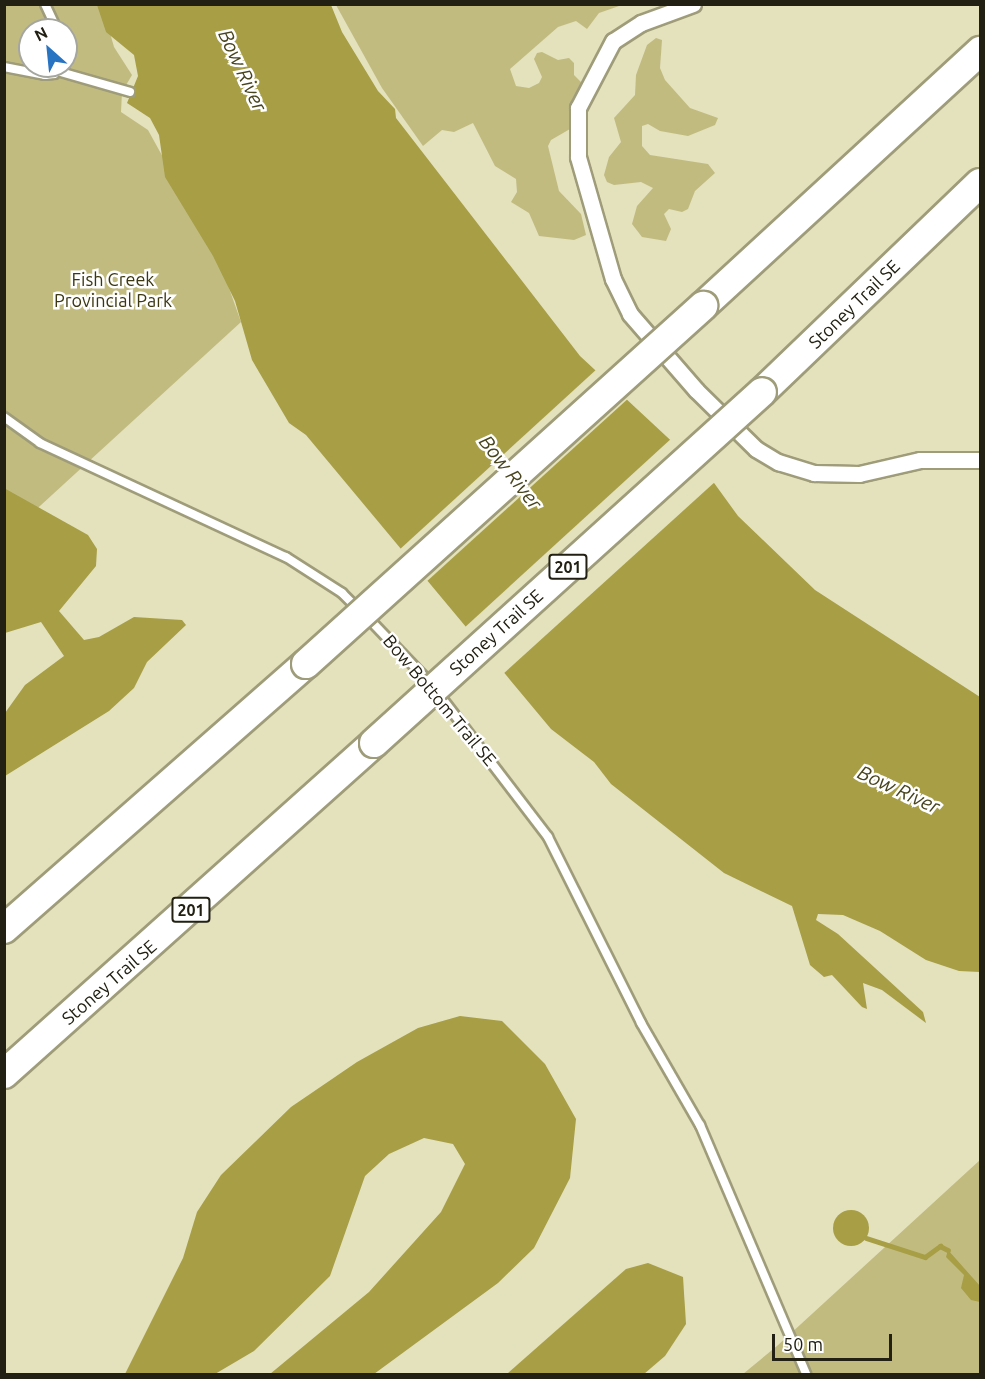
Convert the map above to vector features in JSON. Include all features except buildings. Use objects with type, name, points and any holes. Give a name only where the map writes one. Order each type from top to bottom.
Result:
[{"type":"highway","points":[[4,929],[306,664],[703,306],[981,51]]},
{"type":"highway","name":"Stoney Trail SE","points":[[4,1074],[762,392],[981,183]]},
{"type":"street","points":[[693,4],[641,23],[613,41],[579,108],[578,157],[613,279],[630,314],[696,390],[756,449],[778,462],[814,473],[858,474],[920,460],[981,460]]},
{"type":"lane","points":[[45,4],[51,18]]},
{"type":"lane","points":[[78,74],[130,92]]},
{"type":"lane","name":"Bow Bottom Trail SE","points":[[4,417],[40,442],[286,558],[342,593],[408,657],[478,740],[548,837],[659,1053],[700,1125],[806,1374]]},
{"type":"green space","name":"Fish Creek Provincial Park","points":[[4,5],[102,5],[114,47],[132,75],[122,92],[121,112],[148,130],[218,257],[241,322],[5,538]]},
{"type":"green space","points":[[336,5],[622,5],[599,13],[587,29],[576,21],[558,27],[510,69],[516,86],[529,88],[539,83],[542,77],[534,59],[537,53],[542,52],[558,60],[569,58],[574,63],[574,75],[584,85],[570,129],[551,140],[548,146],[559,191],[581,214],[586,235],[574,240],[539,236],[529,213],[511,202],[517,192],[516,179],[495,166],[473,123],[454,132],[442,130],[423,146],[382,88]]},
{"type":"green space","points":[[656,38],[662,40],[660,68],[665,80],[690,108],[718,118],[715,125],[688,136],[660,131],[648,124],[642,126],[642,146],[650,155],[708,164],[715,173],[695,191],[688,209],[682,212],[669,209],[664,214],[671,229],[666,241],[642,237],[632,224],[637,206],[653,188],[641,182],[614,185],[607,182],[604,175],[609,157],[621,142],[614,118],[635,95],[636,75],[647,45]]},
{"type":"green space","points":[[980,1160],[980,1374],[743,1374],[777,1346]]},
{"type":"water","name":"Bow River","points":[[97,5],[331,5],[342,32],[378,91],[395,109],[396,118],[580,356],[709,476],[738,516],[815,590],[980,697],[980,972],[959,971],[926,960],[880,931],[843,915],[818,914],[816,920],[838,934],[923,1012],[926,1023],[882,990],[863,983],[867,1009],[862,1007],[832,975],[824,977],[810,965],[792,906],[724,873],[611,784],[594,762],[551,729],[306,435],[289,423],[252,360],[235,301],[213,256],[165,177],[159,135],[150,118],[127,103],[138,76],[134,55],[106,32]]},
{"type":"water","points":[[4,488],[88,535],[97,549],[96,566],[59,611],[84,640],[99,637],[134,617],[182,620],[186,625],[147,662],[134,688],[109,711],[5,776],[5,713],[25,685],[64,656],[41,622],[5,633]]},
{"type":"water","points":[[460,1016],[502,1021],[545,1064],[576,1119],[570,1178],[534,1248],[498,1283],[374,1374],[270,1374],[369,1292],[441,1212],[465,1164],[453,1144],[424,1138],[389,1154],[365,1176],[330,1276],[254,1351],[215,1374],[125,1374],[183,1258],[197,1212],[221,1175],[291,1107],[357,1062],[418,1028]]},
{"type":"water","points":[[851,1210],[864,1215],[869,1228],[864,1241],[851,1246],[838,1241],[833,1228],[838,1215]]},
{"type":"water","points":[[948,1250],[980,1286],[980,1302],[971,1300],[961,1288],[964,1275],[946,1257]]},
{"type":"water","points":[[648,1263],[683,1277],[686,1324],[665,1356],[644,1374],[507,1374],[626,1269]]},
{"type":"pier","points":[[598,368],[631,396],[425,583],[398,551]]},
{"type":"pier","points":[[673,437],[716,481],[502,675],[463,629]]},
{"type":"waterway","points":[[866,1238],[925,1257],[940,1246],[948,1250]]}]
